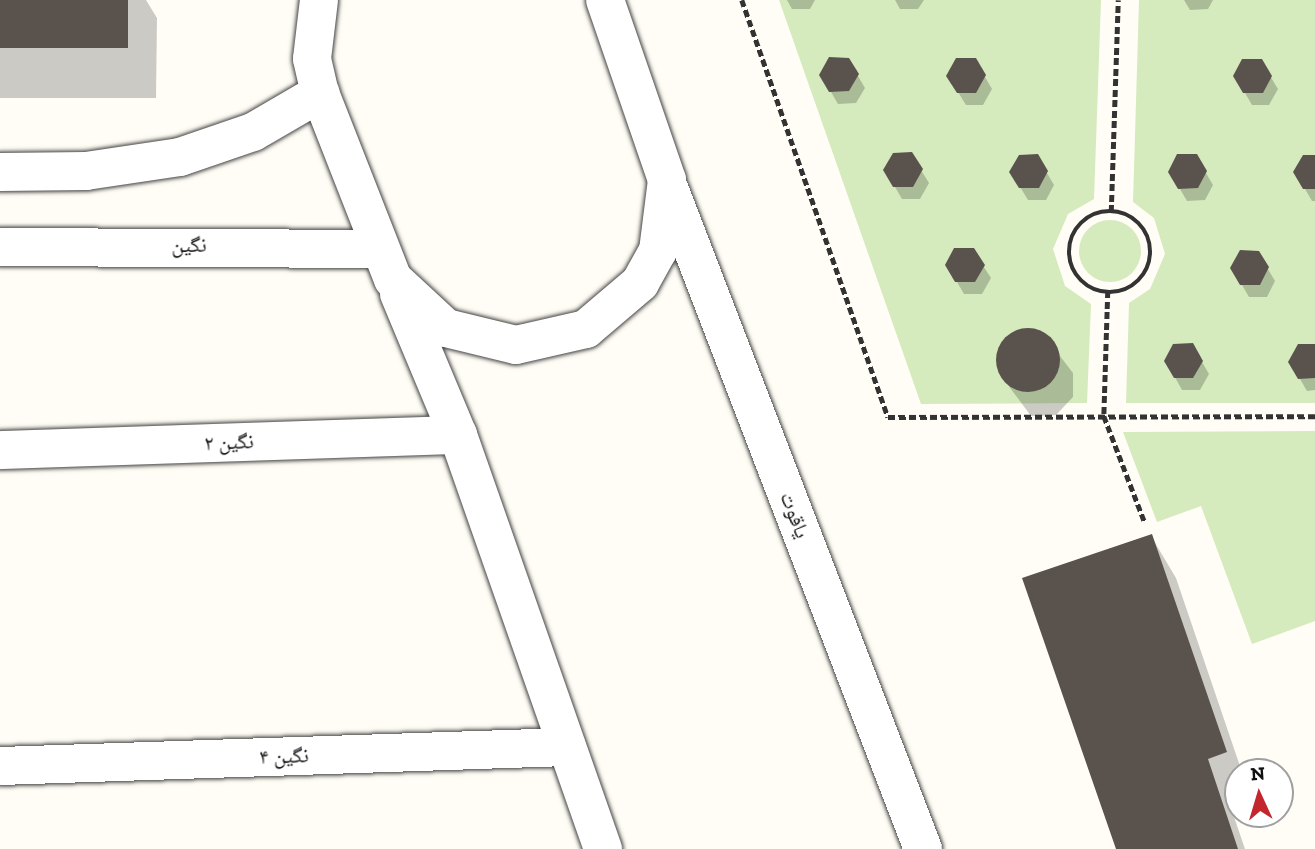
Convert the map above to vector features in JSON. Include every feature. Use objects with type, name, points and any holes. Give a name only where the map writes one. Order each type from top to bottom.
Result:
[{"type":"street","points":[[319,0],[312,59],[320,93],[385,264],[458,435],[603,849]]},
{"type":"street","name":"یاقوت","points":[[605,0],[667,180],[923,849]]},
{"type":"street","points":[[0,172],[86,171],[180,157],[253,132],[320,93]]},
{"type":"street","points":[[385,264],[446,328],[480,341],[540,343],[586,329],[616,309],[652,262],[666,216],[667,180]]},
{"type":"street","name":"نگین","points":[[0,247],[385,264]]},
{"type":"street","name":"نگین ۲","points":[[0,450],[458,435]]},
{"type":"street","name":"نگین ۴","points":[[0,766],[568,747]]},
{"type":"path","points":[[742,0],[888,416],[1315,416]]},
{"type":"path","points":[[1111,212],[1118,0]]},
{"type":"path","points":[[1094,211],[1111,212],[1127,212],[1150,235],[1150,268],[1126,292],[1093,291],[1070,268],[1070,235],[1094,211]]},
{"type":"path","points":[[1108,291],[1104,416],[1145,523]]},
{"type":"green space","points":[[779,0],[1101,0],[1094,199],[1068,214],[1053,249],[1065,286],[1091,304],[1087,403],[921,404]]},
{"type":"green space","points":[[1139,0],[1315,0],[1315,403],[1126,403],[1129,303],[1150,289],[1165,254],[1154,218],[1133,202]]},
{"type":"green space","points":[[1104,220],[1116,220],[1132,229],[1139,239],[1139,263],[1132,273],[1116,282],[1104,282],[1093,277],[1084,268],[1079,257],[1079,245],[1084,234],[1093,225]]},
{"type":"green space","points":[[1315,431],[1315,621],[1252,644],[1201,506],[1157,522],[1123,432]]},
{"type":"building","points":[[0,0],[128,0],[128,48],[0,48]]},
{"type":"building","points":[[829,57],[849,58],[859,74],[849,91],[829,92],[819,75]]},
{"type":"building","points":[[956,58],[976,58],[986,75],[976,93],[957,93],[946,76]]},
{"type":"building","points":[[1242,59],[1262,59],[1272,76],[1263,93],[1243,93],[1233,76]]},
{"type":"building","points":[[912,152],[923,169],[913,187],[893,187],[883,170],[893,153]]},
{"type":"building","points":[[1038,154],[1048,171],[1039,188],[1019,188],[1009,172],[1019,155]]},
{"type":"building","points":[[1177,154],[1197,154],[1207,171],[1198,188],[1178,189],[1168,172]]},
{"type":"building","points":[[1303,155],[1315,155],[1315,189],[1303,189],[1293,172]]},
{"type":"building","points":[[954,248],[974,248],[985,265],[975,282],[955,282],[945,265]]},
{"type":"building","points":[[1240,250],[1259,251],[1269,267],[1260,285],[1240,285],[1230,268]]},
{"type":"building","points":[[1022,328],[1034,328],[1051,337],[1058,348],[1058,372],[1051,383],[1034,392],[1022,392],[1010,387],[1001,378],[996,366],[996,354],[1001,342],[1010,333]]},
{"type":"building","points":[[1193,343],[1203,361],[1193,378],[1174,378],[1164,361],[1173,344]]},
{"type":"building","points":[[1298,344],[1315,344],[1315,378],[1298,379],[1288,362]]},
{"type":"building","points":[[1152,534],[1227,752],[1208,759],[1224,807],[1224,828],[1231,828],[1238,849],[1116,849],[1022,578]]}]
